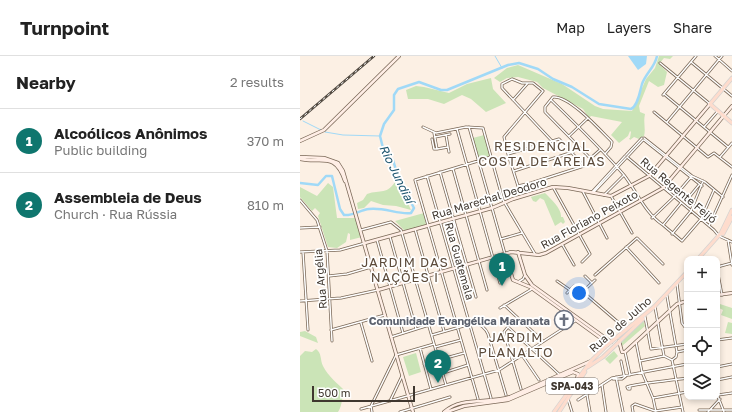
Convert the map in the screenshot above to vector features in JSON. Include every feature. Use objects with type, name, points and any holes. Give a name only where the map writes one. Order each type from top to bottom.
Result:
[{"type":"main road","points":[[732,78],[710,104],[732,123]]},
{"type":"main road","points":[[703,256],[720,236],[732,210]]},
{"type":"main road","points":[[702,256],[730,226],[732,217]]},
{"type":"main road","name":"Rua 9 de Julho","points":[[554,412],[557,406],[591,363],[603,354],[603,352],[601,352],[611,342],[644,319],[684,276]]},
{"type":"main road","name":"Rua 9 de Julho","points":[[561,409],[591,363],[610,349],[644,319],[676,285]]},
{"type":"main road","points":[[622,338],[627,330]]},
{"type":"main road","points":[[607,346],[605,350],[610,349],[613,344],[611,342]]},
{"type":"main road","points":[[564,397],[568,399]]},
{"type":"main road","points":[[557,406],[558,409],[561,409]]},
{"type":"street","points":[[300,141],[324,130],[399,56]]},
{"type":"street","points":[[696,56],[663,94],[728,147]]},
{"type":"street","points":[[715,56],[732,71]]},
{"type":"street","points":[[666,122],[722,56]]},
{"type":"street","points":[[691,62],[732,96]]},
{"type":"street","points":[[632,234],[611,196],[649,176],[710,104],[660,63]]},
{"type":"street","points":[[508,154],[559,139],[573,152],[584,166],[520,186],[517,185],[514,171],[508,154],[504,137],[526,113],[543,91],[533,83],[513,79],[502,84],[502,88],[513,100],[526,113],[552,140]]},
{"type":"street","points":[[513,100],[528,83]]},
{"type":"street","points":[[600,150],[592,157],[589,157],[544,110],[554,97],[558,97],[578,108],[612,142],[611,147],[605,154]]},
{"type":"street","points":[[551,100],[579,127],[624,175],[632,185],[652,218],[683,241],[700,219],[714,190]]},
{"type":"street","name":"Rua Floriano Peixoto","points":[[300,301],[349,297],[505,254],[518,252],[535,255],[543,254],[664,188],[732,106]]},
{"type":"street","points":[[704,127],[718,111]]},
{"type":"street","points":[[654,112],[708,157],[715,153],[732,167]]},
{"type":"street","points":[[569,136],[588,118]]},
{"type":"street","points":[[423,127],[434,133],[469,127],[482,128],[505,204],[535,255]]},
{"type":"street","points":[[469,127],[512,277],[518,282],[549,299]]},
{"type":"street","points":[[457,129],[500,283]]},
{"type":"street","points":[[434,133],[437,149]]},
{"type":"street","points":[[435,137],[450,134]]},
{"type":"street","points":[[446,135],[449,152]]},
{"type":"street","points":[[432,139],[434,149],[448,147]]},
{"type":"street","points":[[593,192],[616,166],[644,139],[701,185]]},
{"type":"street","points":[[720,157],[732,143]]},
{"type":"street","points":[[514,171],[573,152]]},
{"type":"street","points":[[300,158],[318,156],[338,163],[344,173],[412,410]]},
{"type":"street","name":"Rua Regente Feijó","points":[[626,156],[720,236]]},
{"type":"street","points":[[478,399],[415,181],[416,179],[491,157]]},
{"type":"street","points":[[452,169],[488,290]]},
{"type":"street","points":[[440,172],[476,297]]},
{"type":"street","points":[[709,226],[732,174]]},
{"type":"street","points":[[604,195],[624,175]]},
{"type":"street","name":"Rua Guatemala","points":[[427,176],[491,398]]},
{"type":"street","points":[[691,177],[703,181],[723,197]]},
{"type":"street","points":[[652,218],[674,197],[691,177]]},
{"type":"street","points":[[672,234],[691,211],[703,181]]},
{"type":"street","points":[[690,196],[701,185]]},
{"type":"street","points":[[553,187],[590,255],[582,262]]},
{"type":"street","name":"Rua Marechal Deodoro","points":[[300,252],[340,250],[492,208],[505,204],[513,199],[553,187],[582,190],[611,196]]},
{"type":"street","points":[[582,190],[607,238]]},
{"type":"street","name":"Rua Argélia","points":[[300,200],[317,220],[327,251],[332,341]]},
{"type":"street","points":[[663,225],[682,203]]},
{"type":"street","points":[[361,230],[391,222],[400,228],[403,233],[446,385]]},
{"type":"street","points":[[300,228],[320,227]]},
{"type":"street","points":[[415,229],[444,332]]},
{"type":"street","points":[[500,239],[522,233]]},
{"type":"street","points":[[390,236],[416,329]]},
{"type":"street","points":[[720,236],[732,242]]},
{"type":"street","points":[[595,275],[635,238],[638,238],[663,264]]},
{"type":"street","points":[[378,240],[403,333]]},
{"type":"street","points":[[720,267],[732,264],[728,240]]},
{"type":"street","points":[[562,244],[574,265]]},
{"type":"street","points":[[626,247],[659,282]]},
{"type":"street","points":[[303,252],[308,330]]},
{"type":"street","points":[[518,252],[525,275],[532,285],[553,302],[611,342]]},
{"type":"street","points":[[328,276],[347,274],[372,267]]},
{"type":"street","points":[[518,282],[523,279],[525,275]]},
{"type":"street","points":[[586,276],[592,283]]},
{"type":"street","points":[[575,299],[595,280]]},
{"type":"street","points":[[557,281],[570,290]]},
{"type":"street","points":[[720,284],[722,295],[732,293]]},
{"type":"street","points":[[676,285],[682,323],[686,328]]},
{"type":"street","points":[[566,293],[575,286],[583,291],[627,330]]},
{"type":"street","points":[[500,308],[532,289]]},
{"type":"street","points":[[667,296],[677,352],[676,357],[672,360]]},
{"type":"street","points":[[553,302],[606,342],[607,346]]},
{"type":"street","points":[[623,352],[659,323],[680,303],[684,302]]},
{"type":"street","points":[[504,305],[543,341]]},
{"type":"street","points":[[558,307],[572,315]]},
{"type":"street","points":[[656,307],[664,356]]},
{"type":"street","points":[[331,330],[385,315]]},
{"type":"street","points":[[644,319],[651,349],[684,345]]},
{"type":"street","points":[[361,410],[500,370],[543,341],[579,320],[588,326]]},
{"type":"street","points":[[361,322],[372,361]]},
{"type":"street","points":[[432,335],[470,324],[478,324],[487,332],[500,370],[506,395]]},
{"type":"street","points":[[391,337],[429,325]]},
{"type":"street","points":[[521,388],[504,332],[507,328],[510,328],[560,375]]},
{"type":"street","points":[[720,340],[732,338]]},
{"type":"street","points":[[435,347],[461,340]]},
{"type":"street","points":[[619,341],[630,375]]},
{"type":"street","points":[[636,342],[642,372],[653,398],[655,411]]},
{"type":"street","points":[[372,412],[371,406],[396,355],[434,344]]},
{"type":"street","points":[[420,348],[431,389]]},
{"type":"street","points":[[677,352],[684,351]]},
{"type":"street","points":[[424,364],[464,353]]},
{"type":"street","points":[[522,355],[539,380]]},
{"type":"street","points":[[640,361],[664,356],[672,360],[683,412]]},
{"type":"street","points":[[621,361],[625,376]]},
{"type":"street","points":[[444,412],[463,402],[506,398],[591,363]]},
{"type":"street","points":[[720,366],[732,364]]},
{"type":"street","points":[[443,373],[468,365]]},
{"type":"street","points":[[578,400],[612,378],[623,379],[625,376],[642,372],[684,365]]},
{"type":"street","points":[[447,412],[464,406],[511,398],[548,381],[574,372],[578,376],[574,384]]},
{"type":"street","points":[[390,401],[402,376]]},
{"type":"street","points":[[720,379],[732,377]]},
{"type":"street","points":[[617,378],[623,412]]},
{"type":"street","points":[[630,386],[684,379]]},
{"type":"street","points":[[602,385],[606,412]]},
{"type":"street","points":[[653,398],[684,392]]},
{"type":"street","points":[[720,394],[732,393]]},
{"type":"street","points":[[587,395],[590,412]]},
{"type":"street","points":[[400,412],[412,410],[450,397]]},
{"type":"street","points":[[568,399],[572,412]]},
{"type":"street","points":[[720,399],[723,412]]},
{"type":"street","points":[[709,411],[719,400]]},
{"type":"street","points":[[463,402],[464,406]]},
{"type":"street","points":[[633,412],[633,405],[655,411],[682,407]]},
{"type":"street","points":[[561,409],[567,406],[571,409]]},
{"type":"street","points":[[699,410],[723,412],[732,410]]},
{"type":"green space","points":[[659,56],[673,56],[670,59],[664,58],[659,64],[667,72],[664,85],[658,87],[649,81],[639,106],[640,112],[645,114],[644,136],[639,139],[634,137],[630,140],[630,131],[628,136],[619,143],[611,135],[622,122],[591,116],[589,118],[583,109],[543,88],[537,82],[518,77],[507,78],[500,82],[494,78],[507,68],[518,65],[562,84],[595,106],[603,109],[632,111],[646,79],[655,68]]},
{"type":"green space","points":[[491,78],[493,89],[506,103],[486,112],[471,99],[462,95],[444,104],[428,99],[408,99],[406,90],[416,86],[449,93],[467,84]]},
{"type":"green space","points":[[484,135],[490,156],[479,159],[473,138]]},
{"type":"green space","points":[[397,179],[411,210],[396,206],[383,205],[371,201],[364,208],[358,209],[357,203],[363,200],[367,194],[387,190]]},
{"type":"green space","points":[[328,183],[333,187],[337,218],[356,218],[362,237],[350,240],[350,234],[348,233],[346,242],[337,248],[328,247],[318,216],[320,213],[315,208],[312,211],[300,197],[300,187],[317,196]]},
{"type":"green space","points":[[545,193],[558,207],[561,217],[563,217],[565,222],[563,224],[561,222],[555,226],[544,200],[540,198],[536,202],[533,201],[531,197]]},
{"type":"green space","points":[[424,213],[426,225],[405,231],[395,221]]},
{"type":"green space","points":[[720,304],[732,308],[732,319],[721,315],[723,310],[720,308]]},
{"type":"green space","points":[[643,320],[645,326],[622,346],[621,341]]},
{"type":"green space","points":[[728,322],[732,323],[732,334],[725,333]]},
{"type":"green space","points":[[305,331],[316,337],[318,343],[300,336],[300,332]]},
{"type":"green space","points":[[316,349],[319,352],[325,370],[345,391],[341,407],[338,412],[300,412],[300,356],[305,351],[312,352]]},
{"type":"green space","points":[[614,351],[618,356],[610,364],[605,359]]},
{"type":"green space","points":[[416,353],[421,372],[409,376],[403,357]]},
{"type":"water","points":[[628,56],[647,56],[646,64],[638,70]]},
{"type":"waterway","points":[[495,56],[502,68]]},
{"type":"waterway","name":"Rio Jundiaí","points":[[300,183],[318,185],[326,176],[332,176],[340,209],[344,215],[375,209],[411,213],[414,208],[400,183],[393,160],[383,148],[380,136],[384,124],[394,110],[394,95],[398,89],[419,82],[441,90],[447,90],[508,65],[519,63],[538,69],[553,79],[572,87],[599,104],[631,109],[637,102],[642,84],[657,56]]},
{"type":"waterway","points":[[303,121],[321,130]]},
{"type":"waterway","points":[[325,132],[343,135],[380,136]]},
{"type":"railway","points":[[300,119],[374,56]]},
{"type":"place","name":"Alcoólicos Anônimos","points":[[502,286]]},
{"type":"place","name":"Comunidade Evangélica Maranata","points":[[564,320]]},
{"type":"place","name":"Assembleia de Deus","points":[[438,383]]},
{"type":"district","name":"RESIDENCIAL COSTA DE AREIAS","points":[[542,154]]},
{"type":"district","name":"JARDIM DAS NAÇÕES I","points":[[405,270]]},
{"type":"district","name":"JARDIM PLANALTO","points":[[516,344]]}]
